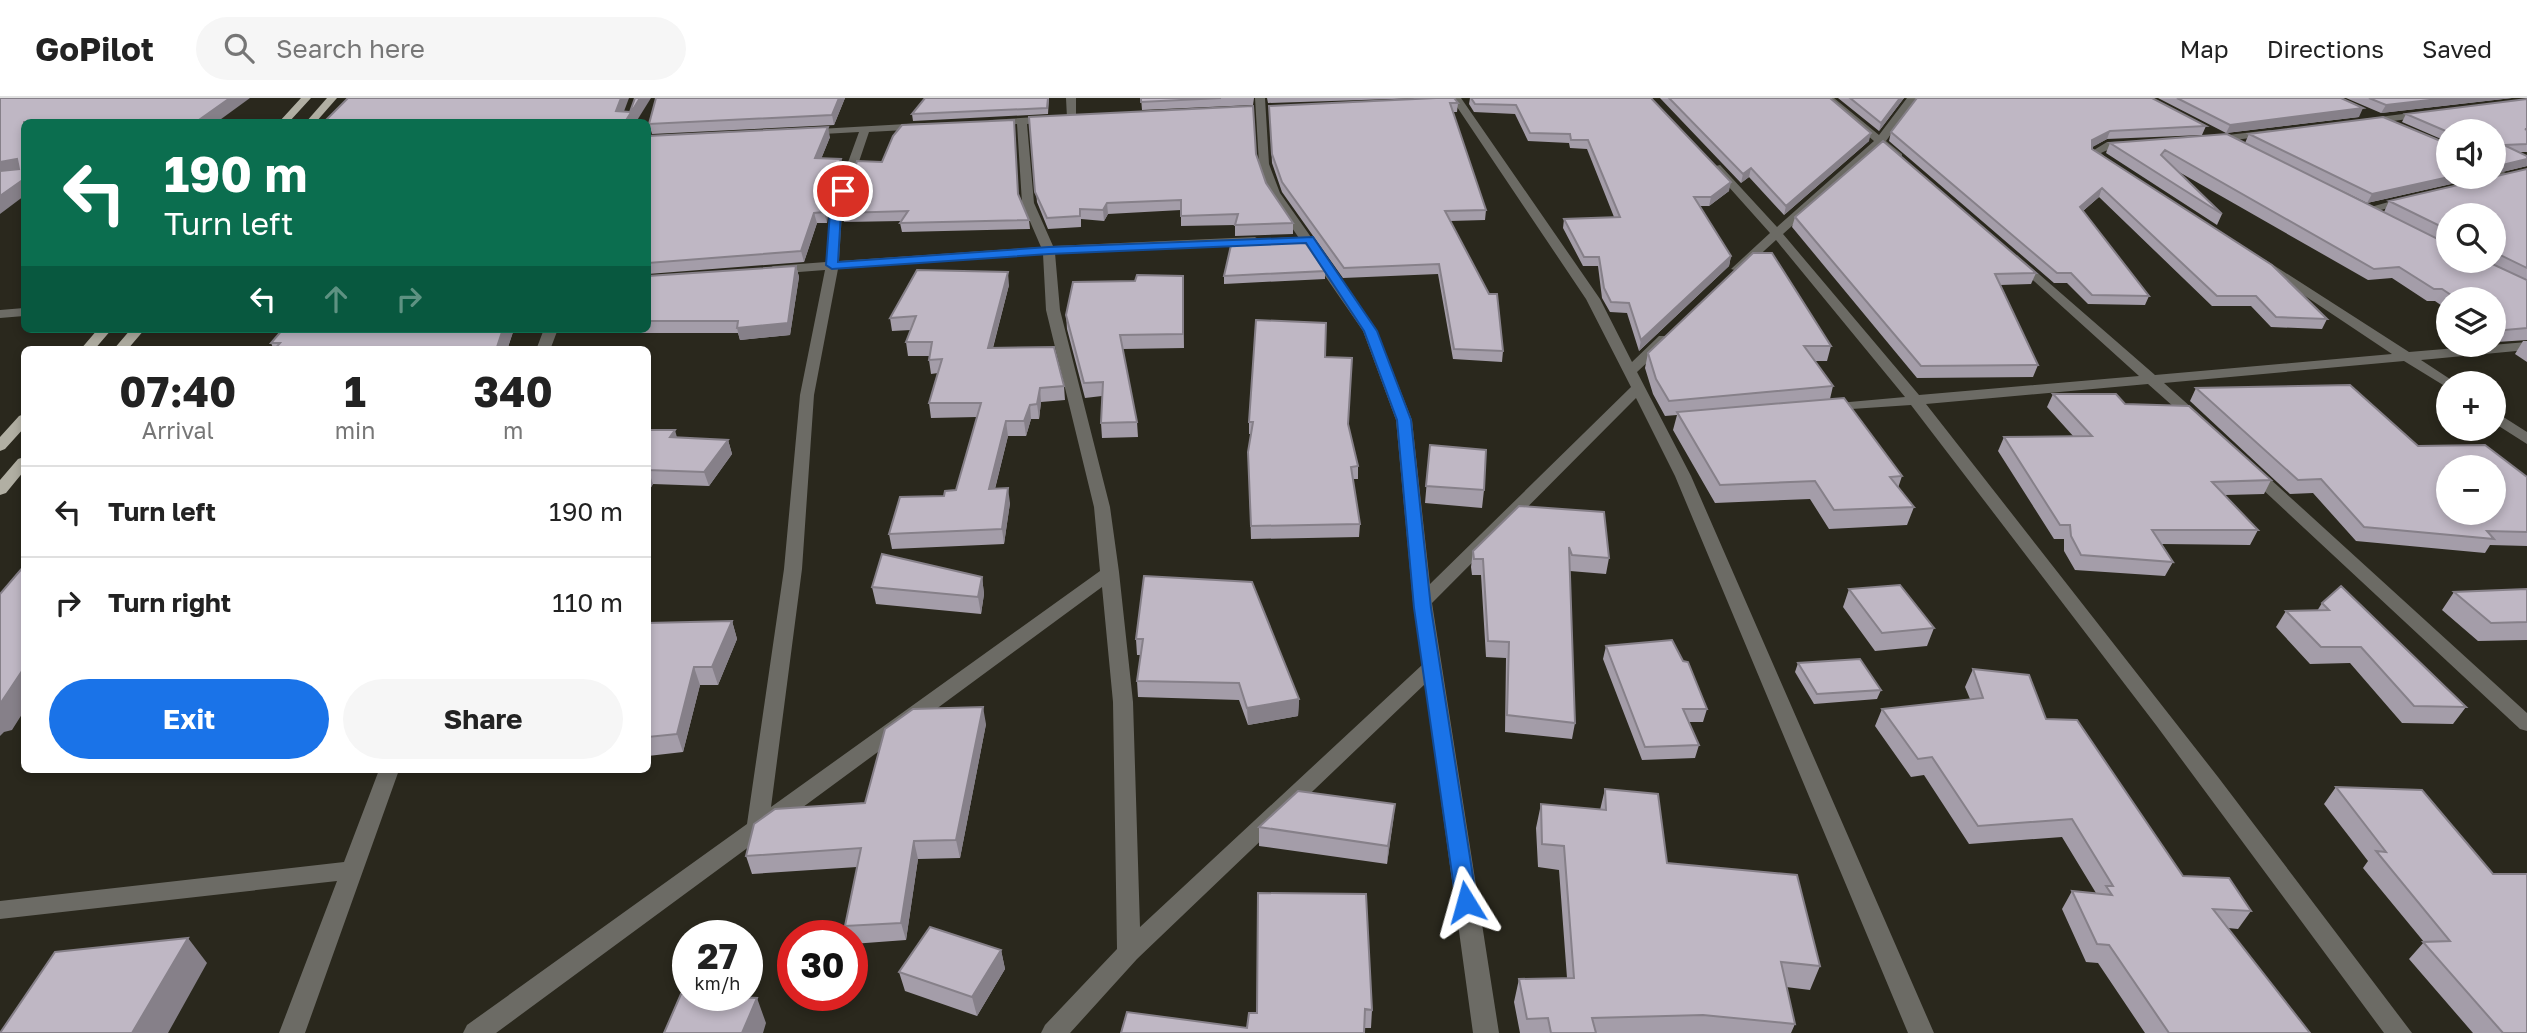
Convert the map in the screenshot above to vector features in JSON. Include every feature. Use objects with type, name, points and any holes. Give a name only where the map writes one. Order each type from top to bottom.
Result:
[{"type":"main road","points":[[287,119],[306,98]]},
{"type":"main road","points":[[314,119],[332,98]]},
{"type":"main road","points":[[90,346],[102,333]]},
{"type":"main road","points":[[0,446],[21,422]]},
{"type":"main road","points":[[0,490],[21,466]]},
{"type":"street","points":[[1071,98],[1072,118]]},
{"type":"street","points":[[1828,98],[1912,167]]},
{"type":"street","points":[[1728,278],[1880,141],[1912,98]]},
{"type":"street","points":[[1457,100],[1593,299],[1638,388],[1663,424],[1921,1033]]},
{"type":"street","points":[[1261,106],[1264,164],[1274,193],[1302,239],[1370,331],[1404,420],[1422,602],[1486,1033]]},
{"type":"street","points":[[2363,111],[2405,129]]},
{"type":"street","points":[[2357,122],[2435,112]]},
{"type":"street","points":[[983,123],[1085,118]]},
{"type":"street","points":[[1022,121],[1028,203],[1049,250],[1053,310],[1102,507],[1123,702],[1129,952]]},
{"type":"street","points":[[797,132],[930,126]]},
{"type":"street","points":[[2202,127],[2248,151]]},
{"type":"street","points":[[757,829],[793,569],[807,395],[832,265],[836,212],[864,129]]},
{"type":"street","points":[[2199,140],[2278,132]]},
{"type":"street","points":[[2121,173],[2094,153],[2107,145],[2146,143]]},
{"type":"street","points":[[1705,155],[1777,232],[1915,399],[2188,750],[2399,1033]]},
{"type":"street","points":[[2506,173],[2527,172]]},
{"type":"street","points":[[2506,176],[2527,186]]},
{"type":"street","points":[[2366,210],[2429,195]]},
{"type":"street","points":[[2354,204],[2389,222]]},
{"type":"street","points":[[753,272],[1049,250],[1268,241]]},
{"type":"street","points":[[2004,247],[2214,435]]},
{"type":"street","points":[[2247,253],[2436,375]]},
{"type":"street","points":[[0,314],[21,312]]},
{"type":"street","points":[[1630,371],[1679,325]]},
{"type":"street","points":[[1806,410],[2527,346]]},
{"type":"street","points":[[1422,602],[1638,388]]},
{"type":"street","points":[[2506,424],[2527,439]]},
{"type":"street","points":[[2244,463],[2527,724]]},
{"type":"street","points":[[476,1033],[1110,572]]},
{"type":"street","points":[[1054,1033],[1129,952],[1432,666]]},
{"type":"street","points":[[292,1033],[388,773]]},
{"type":"street","points":[[0,910],[352,870]]},
{"type":"building","points":[[0,98],[230,98],[200,119],[21,119],[21,181],[0,196],[0,171],[19,169],[17,159],[0,162]]},
{"type":"building","points":[[348,98],[621,98],[616,111],[630,112],[635,98],[640,98],[627,119],[327,119]]},
{"type":"building","points":[[656,98],[839,98],[832,115],[651,124]]},
{"type":"building","points":[[925,98],[1048,98],[1047,108],[912,114]]},
{"type":"building","points":[[1141,98],[1221,98],[1141,102]]},
{"type":"building","points":[[1454,98],[1458,103],[1450,103],[1486,210],[1445,211],[1489,294],[1497,294],[1503,351],[1454,349],[1439,264],[1344,268],[1282,182],[1272,154],[1269,106]]},
{"type":"building","points":[[1471,98],[1651,98],[1731,182],[1711,197],[1694,197],[1731,256],[1641,340],[1629,303],[1611,302],[1604,288],[1599,257],[1584,257],[1564,219],[1620,217],[1588,140],[1571,140],[1570,134],[1530,133],[1516,105],[1475,104]]},
{"type":"building","points":[[1669,98],[1830,98],[1871,133],[1786,206],[1751,168],[1743,174]]},
{"type":"building","points":[[1850,98],[1900,98],[1881,123]]},
{"type":"building","points":[[1917,98],[2152,98],[2206,126],[2110,131],[2092,140],[2092,149],[2272,265],[2327,319],[2276,317],[2256,296],[2217,296],[2102,188],[2080,207],[2149,296],[2092,295],[2071,273],[2057,273],[1891,132]]},
{"type":"building","points":[[2177,98],[2341,98],[2363,108],[2230,125]]},
{"type":"building","points":[[2369,98],[2447,98],[2386,105]]},
{"type":"building","points":[[2527,99],[2527,144],[2506,145],[2506,119],[2436,119],[2436,127],[2406,114]]},
{"type":"building","points":[[1253,106],[1256,154],[1266,183],[1293,223],[1235,225],[1238,214],[1181,216],[1181,200],[1107,203],[1103,210],[1080,209],[1080,216],[1047,218],[1035,192],[1029,117]]},
{"type":"building","points":[[2383,117],[2436,139],[2436,180],[2372,194],[2249,134]]},
{"type":"building","points":[[1014,120],[1018,194],[1029,220],[900,223],[908,211],[842,213],[857,161],[882,162],[893,136],[902,125]]},
{"type":"building","points":[[828,127],[815,158],[841,159],[825,200],[824,212],[814,213],[801,251],[651,263],[651,136]]},
{"type":"building","points":[[2227,134],[2436,238],[2436,273],[2506,273],[2506,270],[2527,280],[2527,328],[2506,330],[2506,287],[2434,289],[2399,267],[2374,269],[2165,150],[2161,155],[2222,214],[2110,143]]},
{"type":"building","points":[[1883,141],[2036,273],[1995,274],[2038,365],[1921,366],[1795,217]]},
{"type":"building","points":[[2506,146],[2527,156],[2527,159],[2506,164]]},
{"type":"building","points":[[2527,169],[2527,268],[2506,258],[2506,203],[2436,203],[2436,224],[2389,201],[2441,189],[2506,189],[2506,174]]},
{"type":"building","points":[[1302,238],[1325,271],[1224,276],[1232,241]]},
{"type":"building","points":[[1753,253],[1772,253],[1831,346],[1804,346],[1833,386],[1669,401],[1656,379],[1648,353]]},
{"type":"building","points":[[796,266],[788,323],[737,328],[738,321],[651,321],[651,276]]},
{"type":"building","points":[[917,270],[1008,272],[988,348],[1054,347],[1064,386],[1040,388],[1037,404],[1030,405],[1024,421],[1006,421],[989,489],[1008,488],[1002,529],[889,534],[900,497],[944,496],[945,491],[956,490],[981,403],[929,403],[942,359],[929,360],[932,342],[906,342],[916,316],[890,318]]},
{"type":"building","points":[[1137,275],[1183,276],[1183,334],[1120,335],[1137,422],[1101,423],[1103,382],[1084,383],[1066,315],[1073,282],[1135,281]]},
{"type":"building","points":[[1256,320],[1326,323],[1325,357],[1352,358],[1348,424],[1358,466],[1351,467],[1360,524],[1251,526],[1248,452],[1253,422],[1249,422]]},
{"type":"building","points":[[280,333],[502,333],[497,346],[277,346],[280,343],[271,343]]},
{"type":"building","points":[[2350,385],[2418,446],[2485,445],[2498,455],[2436,455],[2436,525],[2506,525],[2506,461],[2527,477],[2527,532],[2487,531],[2494,539],[2364,527],[2321,479],[2298,480],[2196,388]]},
{"type":"building","points":[[2053,394],[2116,394],[2125,404],[2189,406],[2271,480],[2212,482],[2258,530],[2152,530],[2173,562],[2081,555],[2071,536],[2070,525],[2060,525],[2004,437],[2092,436]]},
{"type":"building","points":[[1844,398],[1902,476],[1890,477],[1914,507],[1834,510],[1815,481],[1720,485],[1677,412]]},
{"type":"building","points":[[651,430],[675,430],[670,437],[728,440],[704,472],[651,470]]},
{"type":"building","points":[[1430,445],[1486,450],[1484,490],[1426,486]]},
{"type":"building","points":[[1519,506],[1604,512],[1609,558],[1572,555],[1569,547],[1575,723],[1507,715],[1509,642],[1488,641],[1483,559],[1474,559],[1473,551]]},
{"type":"building","points":[[882,554],[982,577],[978,597],[872,587]]},
{"type":"building","points":[[21,570],[21,672],[0,704],[0,594]]},
{"type":"building","points":[[1144,576],[1252,582],[1299,699],[1247,708],[1239,683],[1137,681],[1143,639],[1136,639]]},
{"type":"building","points":[[1900,585],[1934,628],[1882,633],[1849,589]]},
{"type":"building","points":[[2341,586],[2466,707],[2414,706],[2361,647],[2321,647],[2286,611],[2329,610],[2322,603]]},
{"type":"building","points":[[2527,589],[2527,622],[2491,623],[2454,592]]},
{"type":"building","points":[[732,621],[712,667],[694,667],[677,734],[651,737],[651,623]]},
{"type":"building","points":[[1672,640],[1683,661],[1688,662],[1707,709],[1683,709],[1699,745],[1645,747],[1606,646]]},
{"type":"building","points":[[1860,659],[1881,690],[1817,694],[1798,663]]},
{"type":"building","points":[[1973,669],[2029,675],[2046,719],[2077,720],[2183,876],[2229,878],[2251,911],[2213,909],[2310,1033],[2169,1033],[2109,945],[2097,944],[2072,891],[2112,895],[2106,886],[2113,886],[2072,819],[1978,826],[1932,757],[1918,759],[1882,709],[1983,698]]},
{"type":"building","points":[[983,707],[956,840],[914,841],[901,923],[868,925],[868,920],[846,920],[861,848],[746,856],[754,824],[775,809],[865,803],[885,729],[913,709]]},
{"type":"building","points":[[2336,787],[2422,790],[2493,874],[2527,874],[2527,1033],[2503,1033],[2423,942],[2450,941],[2376,851],[2386,852]]},
{"type":"building","points":[[1605,789],[1658,794],[1667,863],[1797,875],[1820,966],[1781,962],[1795,1024],[1703,1015],[1592,1018],[1596,1033],[1551,1033],[1548,1018],[1527,1019],[1519,979],[1574,978],[1564,846],[1542,844],[1541,804],[1606,810]]},
{"type":"building","points":[[1298,791],[1395,804],[1388,846],[1259,827]]},
{"type":"building","points":[[1258,893],[1366,894],[1372,1010],[1365,1009],[1364,1033],[1121,1033],[1127,1012],[1247,1028],[1249,1013],[1257,1013]]},
{"type":"building","points":[[930,927],[1001,950],[972,997],[899,972]]},
{"type":"building","points":[[188,938],[132,1033],[0,1033],[55,952]]},
{"type":"building","points":[[674,1011],[751,1011],[742,1033],[664,1033]]},
{"type":"route","points":[[843,191],[836,212],[832,265],[1049,250],[1309,239],[1370,331],[1404,420],[1423,608],[1466,902]]}]
